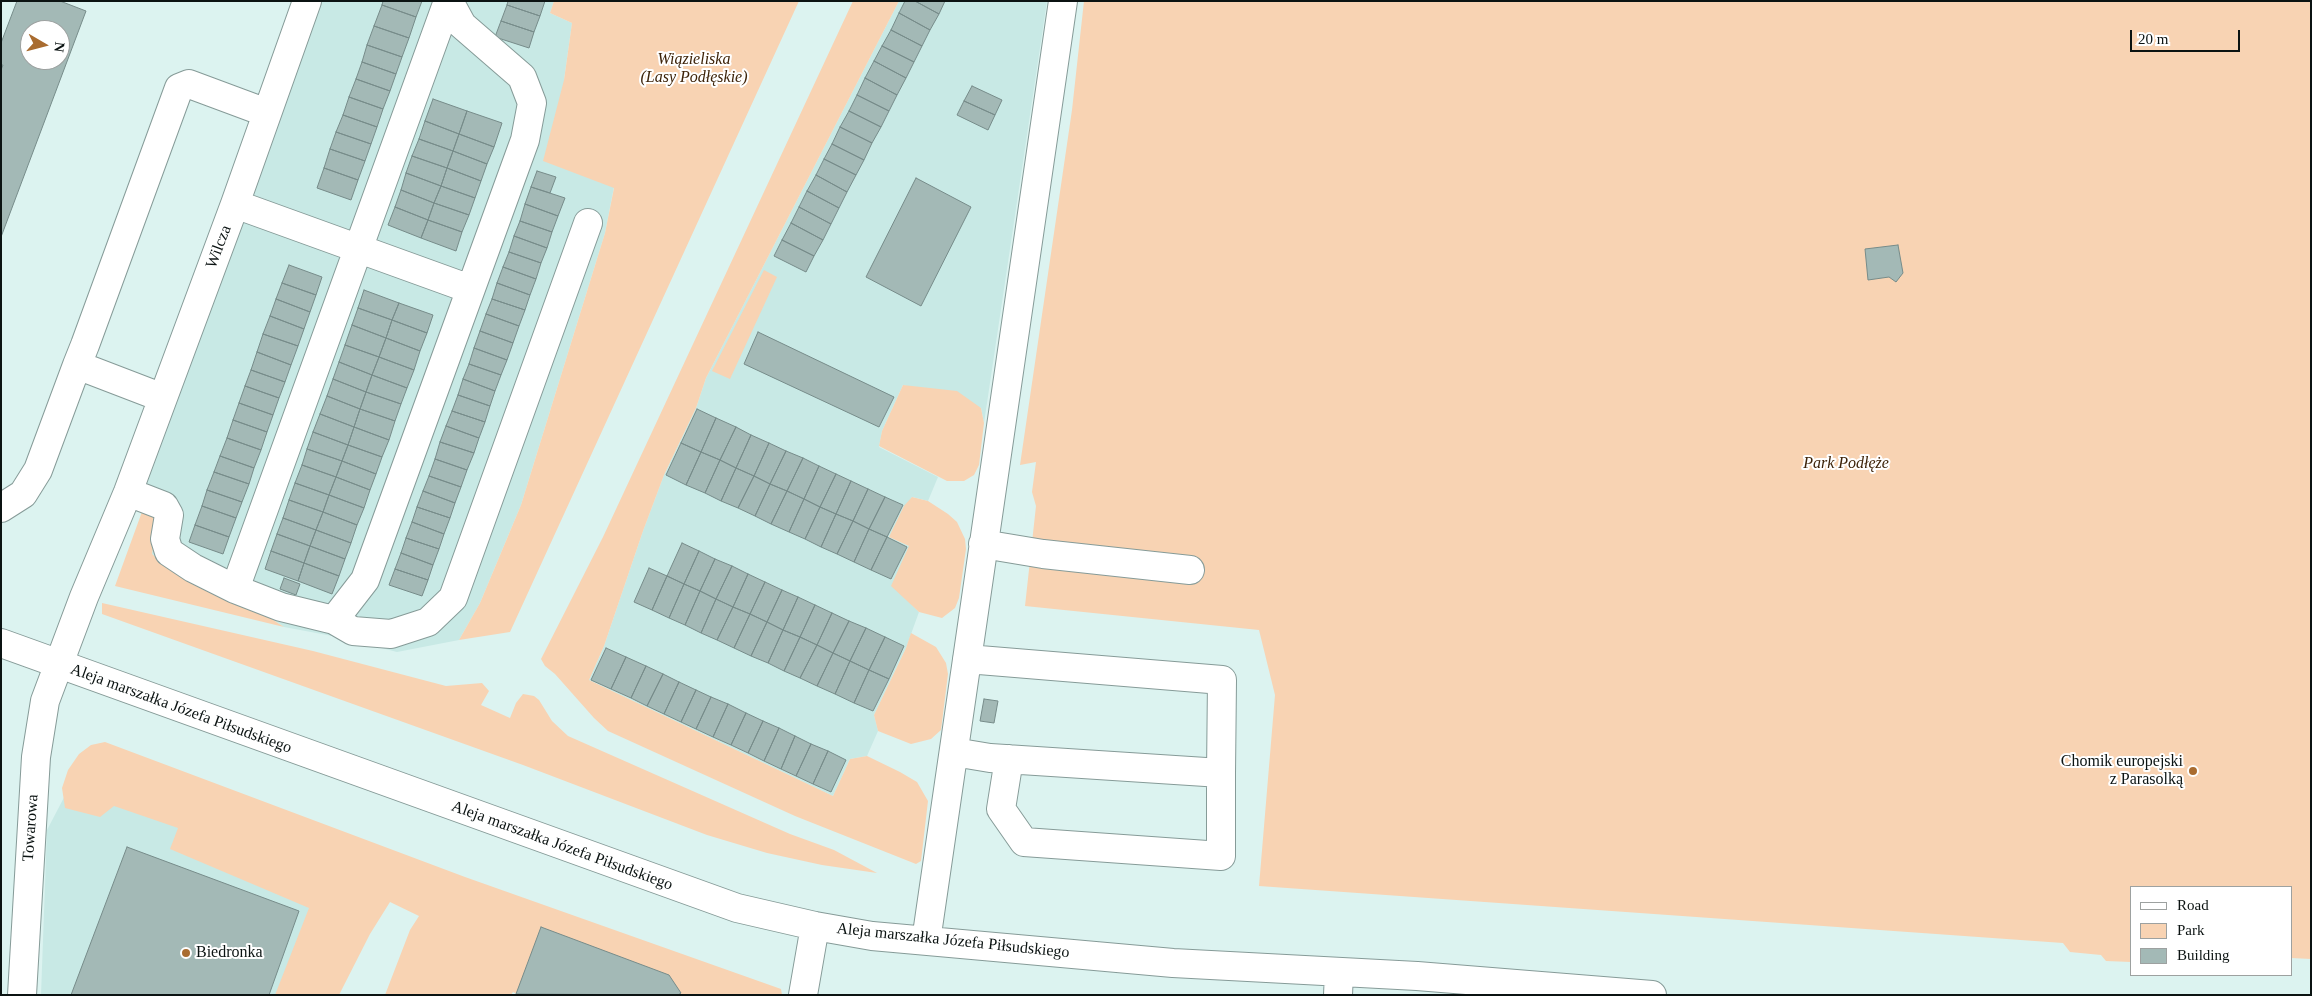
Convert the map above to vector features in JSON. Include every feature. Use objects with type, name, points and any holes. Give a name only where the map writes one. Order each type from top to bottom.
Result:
[{"type":"street","name":"Wilcza","points":[[128,492],[308,1]]},
{"type":"street","points":[[234,588],[449,1]]},
{"type":"street","points":[[334,620],[365,580],[525,140],[532,103],[522,77],[462,26],[449,1]]},
{"type":"street","points":[[926,941],[1063,1]]},
{"type":"street","points":[[1,508],[23,494],[38,470],[179,88],[189,84],[267,113]]},
{"type":"street","points":[[235,204],[470,289]]},
{"type":"street","points":[[128,492],[164,506],[169,514],[165,539],[169,552],[193,568],[234,588],[281,607],[334,620],[353,631],[391,634],[428,622],[452,598],[588,223]]},
{"type":"street","points":[[78,365],[163,398]]},
{"type":"street","name":"Towarowa","points":[[22,995],[36,757],[45,702],[58,664],[128,492]]},
{"type":"street","points":[[983,544],[1043,554],[1190,570]]},
{"type":"street","name":"Aleja marszałka Józefa Piłsudskiego","points":[[1,642],[737,908],[815,926],[872,936],[1173,963],[1338,983],[1652,995]]},
{"type":"street","points":[[967,659],[1222,680],[1221,856],[1024,842],[1000,809],[1000,758]]},
{"type":"street","points":[[954,752],[1000,758],[1221,773]]},
{"type":"street","points":[[803,995],[815,926]]},
{"type":"shaded area","points":[[307,1],[554,1],[550,13],[572,23],[564,80],[614,187],[605,233],[521,505],[480,603],[459,640],[397,652],[343,638],[284,627],[235,595],[162,563],[151,554],[158,518],[120,501]]},
{"type":"shaded area","points":[[899,1],[1047,1],[984,423],[981,408],[903,385],[882,431],[879,447],[938,477],[928,501],[912,497],[889,537],[909,546],[912,605],[919,612],[906,648],[874,715],[878,731],[867,756],[850,759],[833,796],[589,680],[604,646],[664,475],[696,408],[706,378]]},
{"type":"shaded area","points":[[81,765],[340,839],[282,995],[41,995],[47,830]]},
{"type":"green space","name":"Wiązieliska (Lasy Podłęskie)","points":[[554,1],[799,1],[510,632],[459,640],[480,603],[521,505],[605,233],[614,188],[543,161],[564,80],[572,23],[550,13]]},
{"type":"green space","points":[[853,1],[899,1],[706,378],[696,408],[664,475],[604,646],[589,680],[833,796],[850,759],[867,756],[900,772],[917,782],[928,801],[921,861],[916,864],[795,816],[608,731],[555,674],[545,666],[541,659],[603,537]]},
{"type":"green space","name":"Park Podłęże","points":[[1084,1],[2311,1],[2311,959],[2292,958],[2292,886],[2130,886],[2130,962],[2106,961],[2101,955],[2070,952],[2063,943],[1259,886],[1275,695],[1259,630],[1025,606],[1036,506],[1032,492],[1036,462],[1020,465],[1072,110]]},
{"type":"green space","points":[[764,270],[777,277],[730,379],[712,371]]},
{"type":"green space","points":[[903,385],[957,391],[981,408],[984,423],[979,465],[974,475],[964,481],[947,481],[879,446],[882,431]]},
{"type":"green space","points":[[912,497],[928,501],[948,514],[957,522],[965,539],[966,549],[959,598],[955,608],[942,618],[919,612],[891,586],[909,546],[889,537],[904,506]]},
{"type":"green space","points":[[143,509],[158,518],[152,554],[162,563],[235,595],[284,627],[115,586]]},
{"type":"green space","points":[[102,603],[313,651],[446,686],[482,683],[489,691],[481,705],[510,718],[516,703],[523,694],[534,696],[539,700],[552,721],[568,736],[790,834],[834,850],[877,873],[822,865],[767,853],[707,835],[523,765],[102,614]]},
{"type":"green space","points":[[911,633],[936,647],[946,663],[948,674],[941,730],[931,739],[911,744],[878,731],[874,715],[906,648]]},
{"type":"green space","points":[[105,742],[465,877],[781,989],[782,995],[519,995],[513,992],[511,995],[385,995],[410,930],[419,916],[390,902],[370,934],[339,995],[275,995],[309,908],[170,849],[178,828],[114,806],[100,817],[65,808],[62,788],[68,770],[79,754],[91,745]]},
{"type":"building","points":[[17,1],[60,1],[86,11],[70,54],[70,20],[20,20],[20,70],[64,70],[1,237],[1,70],[3,65],[1,65],[1,43]]},
{"type":"building","points":[[383,1],[422,1],[416,17],[382,5]]},
{"type":"building","points":[[508,1],[545,1],[540,16],[507,5]]},
{"type":"building","points":[[905,1],[915,1],[939,14],[930,30],[899,13]]},
{"type":"building","points":[[915,1],[945,1],[939,14]]},
{"type":"building","points":[[382,5],[416,17],[409,38],[374,26]]},
{"type":"building","points":[[507,5],[540,16],[534,32],[501,21]]},
{"type":"building","points":[[899,13],[930,30],[922,46],[891,30]]},
{"type":"building","points":[[501,21],[534,32],[529,48],[495,37]]},
{"type":"building","points":[[374,26],[409,38],[402,57],[367,45]]},
{"type":"building","points":[[891,30],[922,46],[914,62],[882,46]]},
{"type":"building","points":[[367,45],[402,57],[396,74],[362,62]]},
{"type":"building","points":[[882,46],[914,62],[906,78],[874,61]]},
{"type":"building","points":[[874,61],[906,78],[897,95],[865,78]]},
{"type":"building","points":[[362,62],[396,74],[390,91],[356,79]]},
{"type":"building","points":[[865,78],[897,95],[889,111],[857,95]]},
{"type":"building","points":[[356,79],[390,91],[383,109],[349,97]]},
{"type":"building","points":[[972,86],[1002,100],[995,115],[964,101]]},
{"type":"building","points":[[857,95],[889,111],[881,127],[849,111]]},
{"type":"building","points":[[349,97],[383,109],[377,127],[343,115]]},
{"type":"building","points":[[433,99],[467,111],[459,134],[425,121]]},
{"type":"building","points":[[964,101],[995,115],[988,130],[957,115]]},
{"type":"building","points":[[467,111],[502,123],[494,147],[459,134]]},
{"type":"building","points":[[849,111],[881,127],[872,143],[840,127]]},
{"type":"building","points":[[343,115],[377,127],[371,144],[336,132]]},
{"type":"building","points":[[425,121],[459,134],[453,151],[419,139]]},
{"type":"building","points":[[840,127],[872,143],[864,160],[832,144]]},
{"type":"building","points":[[336,132],[371,144],[365,161],[330,149]]},
{"type":"building","points":[[459,134],[494,147],[487,164],[453,151]]},
{"type":"building","points":[[419,139],[453,151],[447,168],[412,156]]},
{"type":"building","points":[[832,144],[864,160],[856,175],[824,159]]},
{"type":"building","points":[[330,149],[365,161],[358,180],[324,168]]},
{"type":"building","points":[[453,151],[487,164],[481,181],[447,168]]},
{"type":"building","points":[[412,156],[447,168],[441,186],[406,173]]},
{"type":"building","points":[[824,159],[856,175],[847,192],[816,175]]},
{"type":"building","points":[[324,168],[358,180],[351,200],[317,188]]},
{"type":"building","points":[[447,168],[481,181],[475,198],[441,186]]},
{"type":"building","points":[[537,171],[556,177],[550,193],[531,187]]},
{"type":"building","points":[[406,173],[441,186],[434,203],[401,190]]},
{"type":"building","points":[[816,175],[847,192],[839,208],[807,191]]},
{"type":"building","points":[[916,178],[971,207],[921,306],[866,277]]},
{"type":"building","points":[[441,186],[475,198],[469,215],[434,203]]},
{"type":"building","points":[[531,187],[565,198],[558,216],[525,204]]},
{"type":"building","points":[[401,190],[434,203],[428,220],[395,207]]},
{"type":"building","points":[[807,191],[839,208],[831,224],[799,207]]},
{"type":"building","points":[[434,203],[469,215],[462,232],[428,220]]},
{"type":"building","points":[[525,204],[558,216],[552,232],[520,221]]},
{"type":"building","points":[[395,207],[428,220],[421,238],[388,225]]},
{"type":"building","points":[[799,207],[831,224],[823,240],[791,223]]},
{"type":"building","points":[[428,220],[462,232],[456,251],[421,238]]},
{"type":"building","points":[[520,221],[552,232],[547,248],[514,236]]},
{"type":"building","points":[[791,223],[823,240],[814,256],[782,240]]},
{"type":"building","points":[[514,236],[547,248],[541,263],[509,252]]},
{"type":"building","points":[[782,240],[814,256],[806,272],[774,256]]},
{"type":"building","points":[[1898,245],[1903,273],[1896,282],[1889,277],[1868,280],[1865,249]]},
{"type":"building","points":[[509,252],[541,263],[536,279],[503,267]]},
{"type":"building","points":[[289,265],[322,277],[316,295],[282,283]]},
{"type":"building","points":[[503,267],[536,279],[530,295],[497,283]]},
{"type":"building","points":[[282,283],[316,295],[310,312],[276,299]]},
{"type":"building","points":[[497,283],[530,295],[525,310],[492,299]]},
{"type":"building","points":[[364,290],[399,303],[392,320],[358,308]]},
{"type":"building","points":[[276,299],[310,312],[304,329],[270,316]]},
{"type":"building","points":[[492,299],[525,310],[519,326],[486,314]]},
{"type":"building","points":[[399,303],[433,315],[427,333],[392,320]]},
{"type":"building","points":[[358,308],[392,320],[386,338],[352,325]]},
{"type":"building","points":[[486,314],[519,326],[513,343],[480,331]]},
{"type":"building","points":[[270,316],[304,329],[298,346],[263,334]]},
{"type":"building","points":[[392,320],[427,333],[420,351],[386,338]]},
{"type":"building","points":[[352,325],[386,338],[379,357],[345,345]]},
{"type":"building","points":[[480,331],[513,343],[507,360],[474,348]]},
{"type":"building","points":[[758,332],[894,397],[879,427],[744,364]]},
{"type":"building","points":[[263,334],[298,346],[291,365],[257,352]]},
{"type":"building","points":[[386,338],[420,351],[414,370],[379,357]]},
{"type":"building","points":[[345,345],[379,357],[372,375],[339,362]]},
{"type":"building","points":[[474,348],[507,360],[501,375],[469,364]]},
{"type":"building","points":[[257,352],[291,365],[285,382],[251,370]]},
{"type":"building","points":[[379,357],[414,370],[407,388],[372,375]]},
{"type":"building","points":[[339,362],[372,375],[366,392],[333,379]]},
{"type":"building","points":[[469,364],[501,375],[495,391],[463,379]]},
{"type":"building","points":[[251,370],[285,382],[279,398],[245,386]]},
{"type":"building","points":[[372,375],[407,388],[401,404],[366,392]]},
{"type":"building","points":[[333,379],[366,392],[360,409],[327,396]]},
{"type":"building","points":[[463,379],[495,391],[490,406],[458,395]]},
{"type":"building","points":[[245,386],[279,398],[273,415],[239,403]]},
{"type":"building","points":[[366,392],[401,404],[395,421],[360,409]]},
{"type":"building","points":[[458,395],[490,406],[485,422],[452,411]]},
{"type":"building","points":[[327,396],[360,409],[354,427],[320,414]]},
{"type":"building","points":[[239,403],[273,415],[267,432],[233,420]]},
{"type":"building","points":[[360,409],[395,421],[389,440],[354,427]]},
{"type":"building","points":[[697,409],[716,418],[701,452],[681,443]]},
{"type":"building","points":[[452,411],[485,422],[479,438],[446,426]]},
{"type":"building","points":[[320,414],[354,427],[348,445],[313,432]]},
{"type":"building","points":[[716,418],[736,427],[720,460],[701,452]]},
{"type":"building","points":[[233,420],[267,432],[261,450],[227,438]]},
{"type":"building","points":[[446,426],[479,438],[474,453],[440,442]]},
{"type":"building","points":[[354,427],[389,440],[382,457],[348,445]]},
{"type":"building","points":[[736,427],[751,435],[736,468],[720,460]]},
{"type":"building","points":[[313,432],[348,445],[342,461],[307,449]]},
{"type":"building","points":[[751,435],[769,443],[754,476],[736,468]]},
{"type":"building","points":[[227,438],[261,450],[254,468],[220,456]]},
{"type":"building","points":[[440,442],[474,453],[467,470],[435,459]]},
{"type":"building","points":[[681,443],[701,452],[686,485],[666,475]]},
{"type":"building","points":[[769,443],[786,451],[770,484],[754,476]]},
{"type":"building","points":[[348,445],[382,457],[376,474],[342,461]]},
{"type":"building","points":[[307,449],[342,461],[336,477],[302,465]]},
{"type":"building","points":[[786,451],[803,458],[787,491],[770,484]]},
{"type":"building","points":[[701,452],[720,460],[705,493],[686,485]]},
{"type":"building","points":[[220,456],[254,468],[249,484],[214,472]]},
{"type":"building","points":[[803,458],[819,466],[804,499],[787,491]]},
{"type":"building","points":[[435,459],[467,470],[461,487],[429,476]]},
{"type":"building","points":[[720,460],[736,468],[721,501],[705,493]]},
{"type":"building","points":[[342,461],[376,474],[370,490],[336,477]]},
{"type":"building","points":[[302,465],[336,477],[329,495],[295,483]]},
{"type":"building","points":[[819,466],[836,474],[820,507],[804,499]]},
{"type":"building","points":[[736,468],[754,476],[738,508],[721,501]]},
{"type":"building","points":[[214,472],[249,484],[242,502],[207,490]]},
{"type":"building","points":[[836,474],[851,481],[836,514],[820,507]]},
{"type":"building","points":[[429,476],[461,487],[455,503],[423,491]]},
{"type":"building","points":[[754,476],[770,484],[755,516],[738,508]]},
{"type":"building","points":[[336,477],[370,490],[364,508],[329,495]]},
{"type":"building","points":[[851,481],[868,489],[853,521],[836,514]]},
{"type":"building","points":[[295,483],[329,495],[323,512],[289,500]]},
{"type":"building","points":[[770,484],[787,491],[771,524],[755,516]]},
{"type":"building","points":[[868,489],[885,497],[869,529],[853,521]]},
{"type":"building","points":[[207,490],[242,502],[236,518],[202,506]]},
{"type":"building","points":[[423,491],[455,503],[450,518],[417,507]]},
{"type":"building","points":[[787,491],[804,499],[789,532],[771,524]]},
{"type":"building","points":[[329,495],[364,508],[357,525],[323,512]]},
{"type":"building","points":[[885,497],[903,505],[887,537],[869,529]]},
{"type":"building","points":[[804,499],[820,507],[805,539],[789,532]]},
{"type":"building","points":[[289,500],[323,512],[316,530],[283,518]]},
{"type":"building","points":[[202,506],[236,518],[229,537],[195,525]]},
{"type":"building","points":[[417,507],[450,518],[444,534],[412,522]]},
{"type":"building","points":[[820,507],[836,514],[821,547],[805,539]]},
{"type":"building","points":[[323,512],[357,525],[351,543],[316,530]]},
{"type":"building","points":[[836,514],[853,521],[837,554],[821,547]]},
{"type":"building","points":[[283,518],[316,530],[310,546],[277,534]]},
{"type":"building","points":[[853,521],[869,529],[854,562],[837,554]]},
{"type":"building","points":[[412,522],[444,534],[439,549],[406,538]]},
{"type":"building","points":[[195,525],[229,537],[223,554],[189,542]]},
{"type":"building","points":[[869,529],[887,537],[871,570],[854,562]]},
{"type":"building","points":[[316,530],[351,543],[345,559],[310,546]]},
{"type":"building","points":[[277,534],[310,546],[304,563],[271,551]]},
{"type":"building","points":[[887,537],[907,547],[891,579],[871,570]]},
{"type":"building","points":[[406,538],[439,549],[433,565],[401,553]]},
{"type":"building","points":[[682,543],[699,551],[684,584],[667,576]]},
{"type":"building","points":[[310,546],[345,559],[339,576],[304,563]]},
{"type":"building","points":[[271,551],[304,563],[298,581],[265,569]]},
{"type":"building","points":[[699,551],[715,559],[700,591],[684,584]]},
{"type":"building","points":[[401,553],[433,565],[428,580],[395,569]]},
{"type":"building","points":[[715,559],[732,566],[716,599],[700,591]]},
{"type":"building","points":[[304,563],[339,576],[332,594],[298,581]]},
{"type":"building","points":[[732,566],[748,574],[733,607],[716,599]]},
{"type":"building","points":[[649,568],[667,576],[652,610],[634,602]]},
{"type":"building","points":[[395,569],[428,580],[422,596],[389,585]]},
{"type":"building","points":[[748,574],[765,582],[750,614],[733,607]]},
{"type":"building","points":[[667,576],[684,584],[669,618],[652,610]]},
{"type":"building","points":[[284,578],[300,584],[296,595],[280,589]]},
{"type":"building","points":[[765,582],[782,590],[767,622],[750,614]]},
{"type":"building","points":[[684,584],[700,591],[685,625],[669,618]]},
{"type":"building","points":[[782,590],[798,597],[783,630],[767,622]]},
{"type":"building","points":[[700,591],[716,599],[701,633],[685,625]]},
{"type":"building","points":[[798,597],[815,605],[800,637],[783,630]]},
{"type":"building","points":[[716,599],[733,607],[717,640],[701,633]]},
{"type":"building","points":[[815,605],[832,613],[817,645],[800,637]]},
{"type":"building","points":[[733,607],[750,614],[734,648],[717,640]]},
{"type":"building","points":[[832,613],[849,621],[833,653],[817,645]]},
{"type":"building","points":[[750,614],[767,622],[751,656],[734,648]]},
{"type":"building","points":[[849,621],[866,628],[850,661],[833,653]]},
{"type":"building","points":[[767,622],[783,630],[768,663],[751,656]]},
{"type":"building","points":[[866,628],[885,637],[869,670],[850,661]]},
{"type":"building","points":[[783,630],[800,637],[784,671],[768,663]]},
{"type":"building","points":[[800,637],[817,645],[800,678],[784,671]]},
{"type":"building","points":[[885,637],[904,646],[889,679],[869,670]]},
{"type":"building","points":[[817,645],[833,653],[817,686],[800,678]]},
{"type":"building","points":[[606,648],[626,657],[611,689],[591,680]]},
{"type":"building","points":[[833,653],[850,661],[835,694],[817,686]]},
{"type":"building","points":[[626,657],[646,666],[631,698],[611,689]]},
{"type":"building","points":[[850,661],[869,670],[854,703],[835,694]]},
{"type":"building","points":[[646,666],[663,674],[647,706],[631,698]]},
{"type":"building","points":[[869,670],[889,679],[873,711],[854,703]]},
{"type":"building","points":[[663,674],[679,682],[664,714],[647,706]]},
{"type":"building","points":[[679,682],[696,690],[681,722],[664,714]]},
{"type":"building","points":[[696,690],[711,697],[696,729],[681,722]]},
{"type":"building","points":[[711,697],[728,704],[713,737],[696,729]]},
{"type":"building","points":[[984,699],[998,701],[994,723],[980,721]]},
{"type":"building","points":[[728,704],[746,713],[731,745],[713,737]]},
{"type":"building","points":[[746,713],[763,721],[748,753],[731,745]]},
{"type":"building","points":[[763,721],[779,728],[764,761],[748,753]]},
{"type":"building","points":[[779,728],[795,736],[781,769],[764,761]]},
{"type":"building","points":[[795,736],[811,744],[796,776],[781,769]]},
{"type":"building","points":[[811,744],[828,751],[813,784],[796,776]]},
{"type":"building","points":[[828,751],[846,760],[831,792],[813,784]]},
{"type":"building","name":"Biedronka","points":[[127,847],[299,911],[269,995],[71,995]]},
{"type":"building","points":[[541,927],[669,975],[681,993],[678,995],[516,994]]},
{"type":"place","name":"Chomik europejski z Parasolką","points":[[2193,771]]},
{"type":"place","name":"Biedronka","points":[[186,953]]}]
